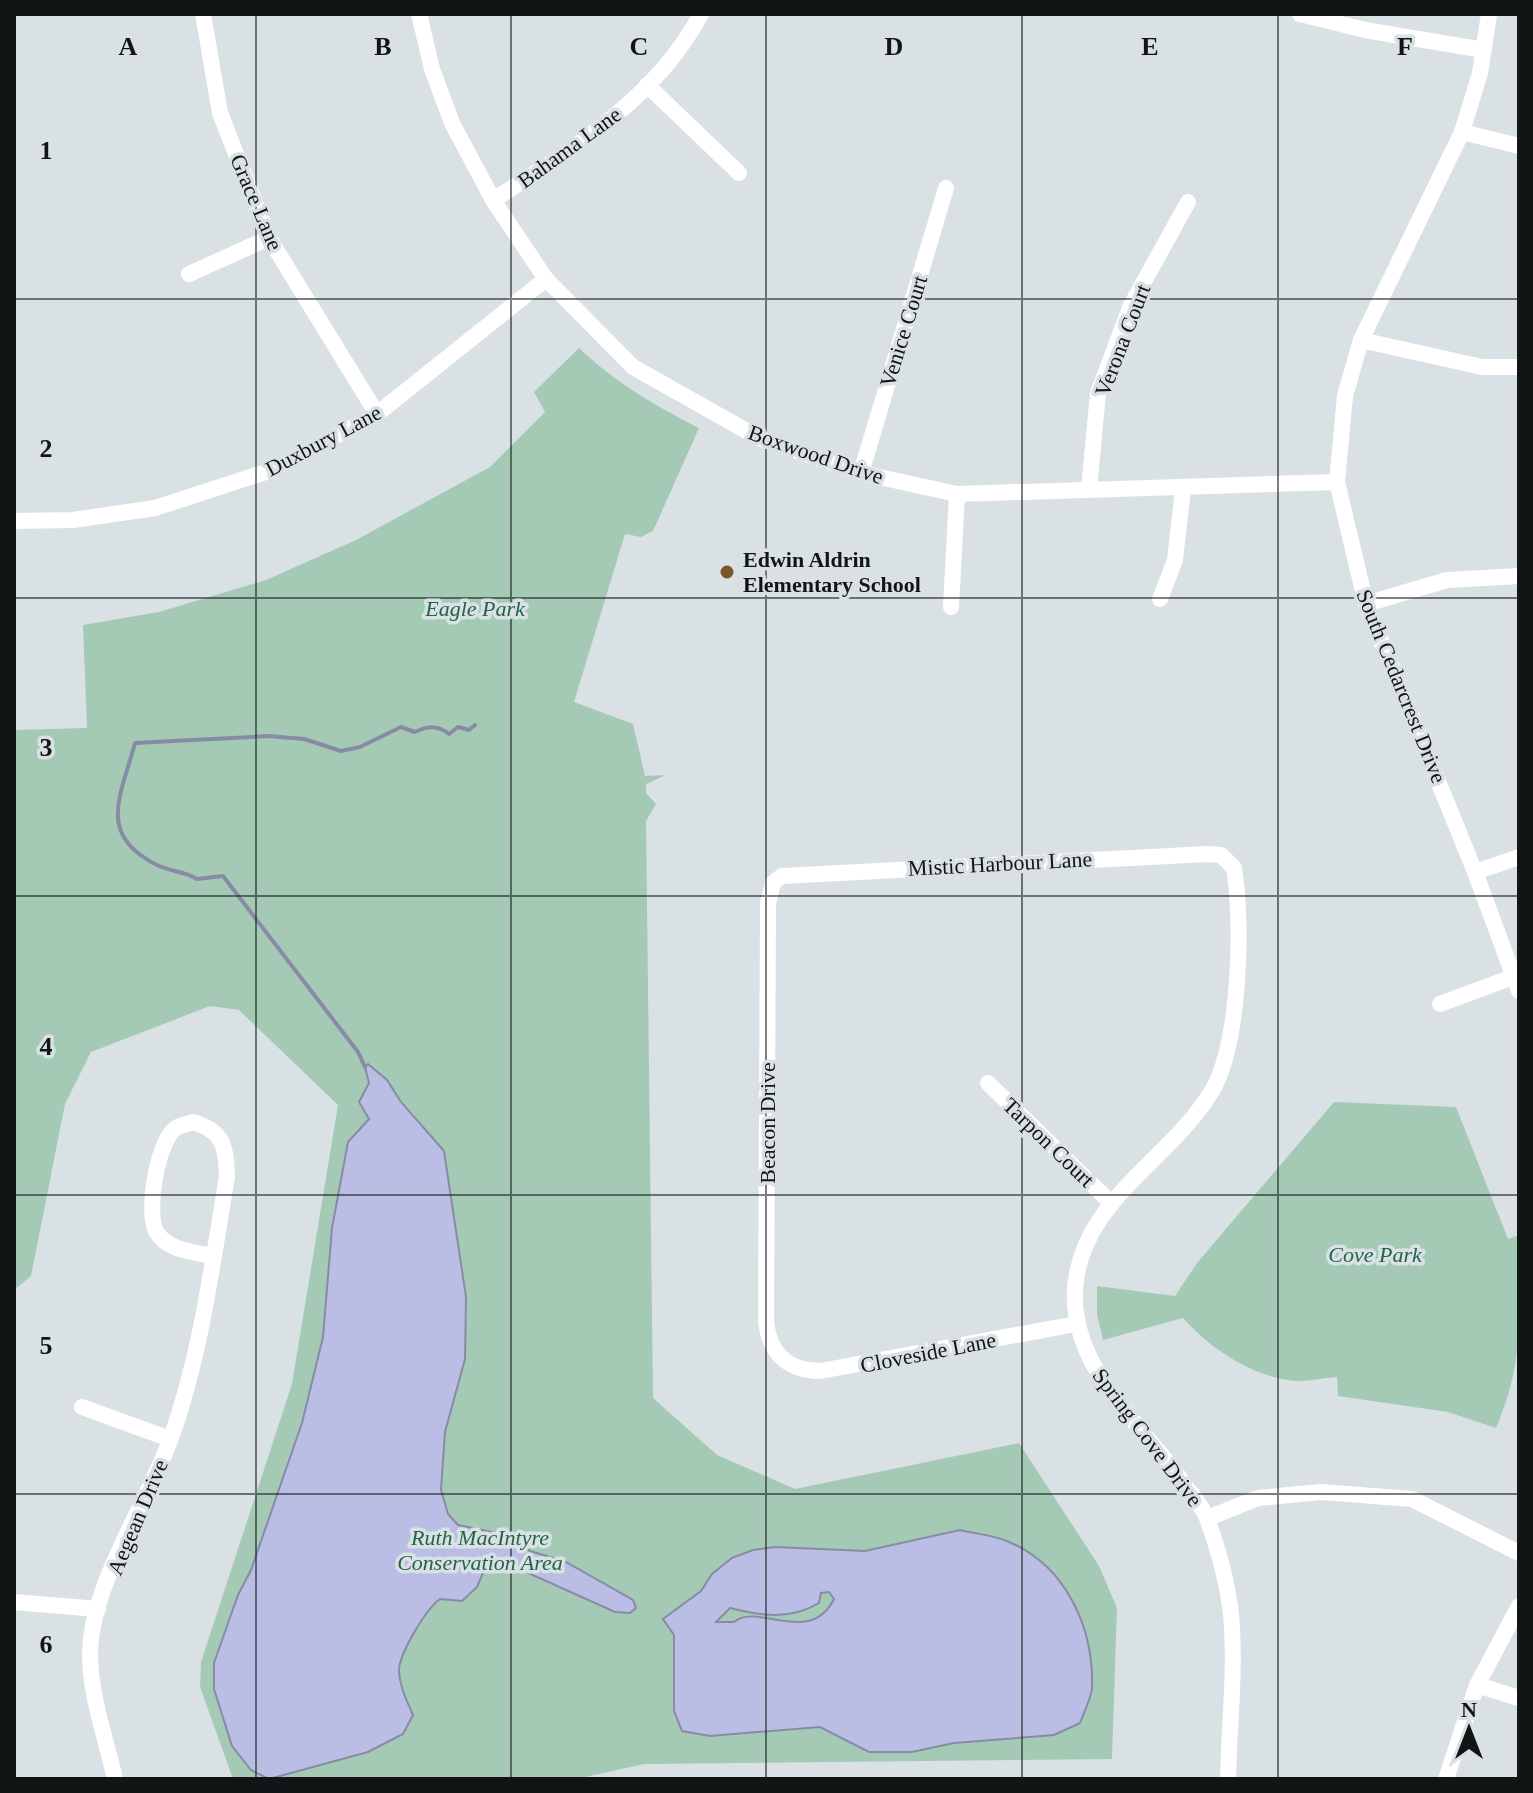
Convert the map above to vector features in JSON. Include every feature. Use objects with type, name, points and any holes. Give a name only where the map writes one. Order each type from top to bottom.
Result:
[{"type":"street","name":"Grace Lane","points":[[203,14],[220,113],[269,238],[377,414]]},
{"type":"street","name":"Boxwood Drive","points":[[419,14],[446,110],[493,200],[546,279],[633,367],[759,438],[861,473],[957,494],[1337,482]]},
{"type":"street","name":"Bahama Lane","points":[[493,200],[589,138],[647,85],[701,14]]},
{"type":"street","points":[[1300,14],[1365,30],[1484,50]]},
{"type":"street","name":"South Cedarcrest Drive","points":[[1489,14],[1484,50],[1462,132],[1361,340],[1345,396],[1337,482],[1366,604],[1475,872],[1516,984]]},
{"type":"street","points":[[647,85],[739,173]]},
{"type":"street","points":[[1462,132],[1519,146]]},
{"type":"street","name":"Venice Court","points":[[861,473],[946,188]]},
{"type":"street","name":"Verona Court","points":[[1089,489],[1098,393],[1131,305],[1188,202]]},
{"type":"street","points":[[189,274],[269,238]]},
{"type":"street","name":"Duxbury Lane","points":[[14,521],[73,520],[155,508],[272,470],[377,414],[546,279]]},
{"type":"street","points":[[1361,340],[1482,367],[1519,367]]},
{"type":"street","points":[[1160,599],[1175,560],[1183,489]]},
{"type":"street","points":[[951,607],[957,494]]},
{"type":"street","points":[[1366,604],[1447,580],[1519,576]]},
{"type":"street","name":"Mistic Harbour Lane","points":[[773,883],[791,873],[1207,854],[1229,860]]},
{"type":"street","points":[[1475,872],[1519,857]]},
{"type":"street","name":"Spring Cove Drive","points":[[1228,1779],[1231,1615],[1208,1518],[1164,1455],[1096,1373],[1076,1324],[1078,1267],[1087,1241],[1110,1202],[1189,1121],[1213,1088],[1224,1065],[1236,1006],[1236,880],[1229,860]]},
{"type":"street","name":"Beacon Drive","points":[[773,883],[768,903],[766,1321],[769,1342],[781,1359]]},
{"type":"street","points":[[1440,1004],[1516,984]]},
{"type":"street","name":"Tarpon Court","points":[[988,1083],[1110,1202]]},
{"type":"street","name":"Aegean Drive","points":[[115,1779],[99,1718],[90,1653],[98,1609],[170,1439],[198,1347],[227,1177],[226,1150],[220,1135],[193,1122],[175,1129],[164,1142],[151,1214],[156,1232],[169,1245],[213,1256]]},
{"type":"street","name":"Cloveside Lane","points":[[781,1359],[805,1370],[820,1371],[1076,1324]]},
{"type":"street","points":[[82,1407],[170,1439]]},
{"type":"street","points":[[1208,1518],[1258,1498],[1321,1492],[1412,1499],[1519,1553]]},
{"type":"street","points":[[14,1602],[98,1609]]},
{"type":"street","points":[[1446,1779],[1477,1685],[1519,1606]]},
{"type":"street","points":[[1477,1685],[1519,1698]]},
{"type":"green space","name":"Ruth MacIntyre Conservation Area","points":[[579,348],[636,392],[699,428],[653,531],[641,537],[625,534],[574,702],[633,724],[645,776],[666,775],[646,784],[646,793],[656,804],[646,821],[653,1398],[717,1455],[795,1489],[1019,1443],[1099,1566],[1117,1608],[1112,1759],[644,1764],[576,1779],[233,1779],[200,1687],[201,1662],[292,1384],[338,1105],[239,1010],[210,1006],[91,1052],[65,1104],[31,1276],[14,1290],[14,730],[87,728],[83,625],[159,612],[266,580],[356,540],[490,467],[545,412],[534,392]]},
{"type":"green space","name":"Cove Park","points":[[1334,1102],[1456,1107],[1508,1239],[1519,1235],[1519,1333],[1512,1379],[1496,1428],[1448,1412],[1338,1396],[1337,1377],[1293,1381],[1272,1377],[1230,1358],[1183,1318],[1103,1340],[1097,1314],[1097,1286],[1175,1296],[1197,1263]]},
{"type":"water","points":[[368,1064],[387,1080],[401,1102],[444,1151],[466,1297],[465,1359],[445,1432],[441,1490],[448,1514],[458,1525],[497,1533],[530,1551],[564,1561],[633,1600],[636,1608],[630,1613],[615,1612],[497,1559],[489,1559],[477,1587],[462,1601],[440,1599],[408,1644],[399,1672],[402,1689],[413,1715],[403,1734],[368,1752],[269,1779],[251,1770],[232,1746],[214,1689],[214,1663],[238,1595],[251,1570],[302,1423],[323,1337],[332,1228],[348,1142],[369,1119],[359,1102],[369,1083],[365,1067]]},
{"type":"water","points":[[960,1530],[1009,1542],[1046,1566],[1073,1602],[1088,1643],[1092,1688],[1080,1723],[1054,1735],[954,1743],[912,1752],[869,1752],[820,1727],[710,1736],[682,1731],[674,1711],[674,1635],[663,1619],[701,1591],[712,1574],[732,1558],[753,1550],[775,1547],[865,1551]],"holes":[[[829,1592],[834,1599],[824,1613],[812,1620],[798,1622],[744,1617],[734,1622],[716,1622],[730,1608],[753,1613],[787,1614],[819,1603],[821,1593]]]},
{"type":"waterway","points":[[365,1067],[358,1052],[223,876],[197,879],[162,867],[138,853],[126,841],[118,813],[135,743],[268,736],[304,739],[341,751],[360,747],[401,727],[415,732],[437,728],[449,734],[458,727],[469,730],[475,725]]},
{"type":"place","name":"Edwin Aldrin Elementary School","points":[[727,572]]},
{"type":"park label","name":"Eagle Park","points":[[475,608]]}]
